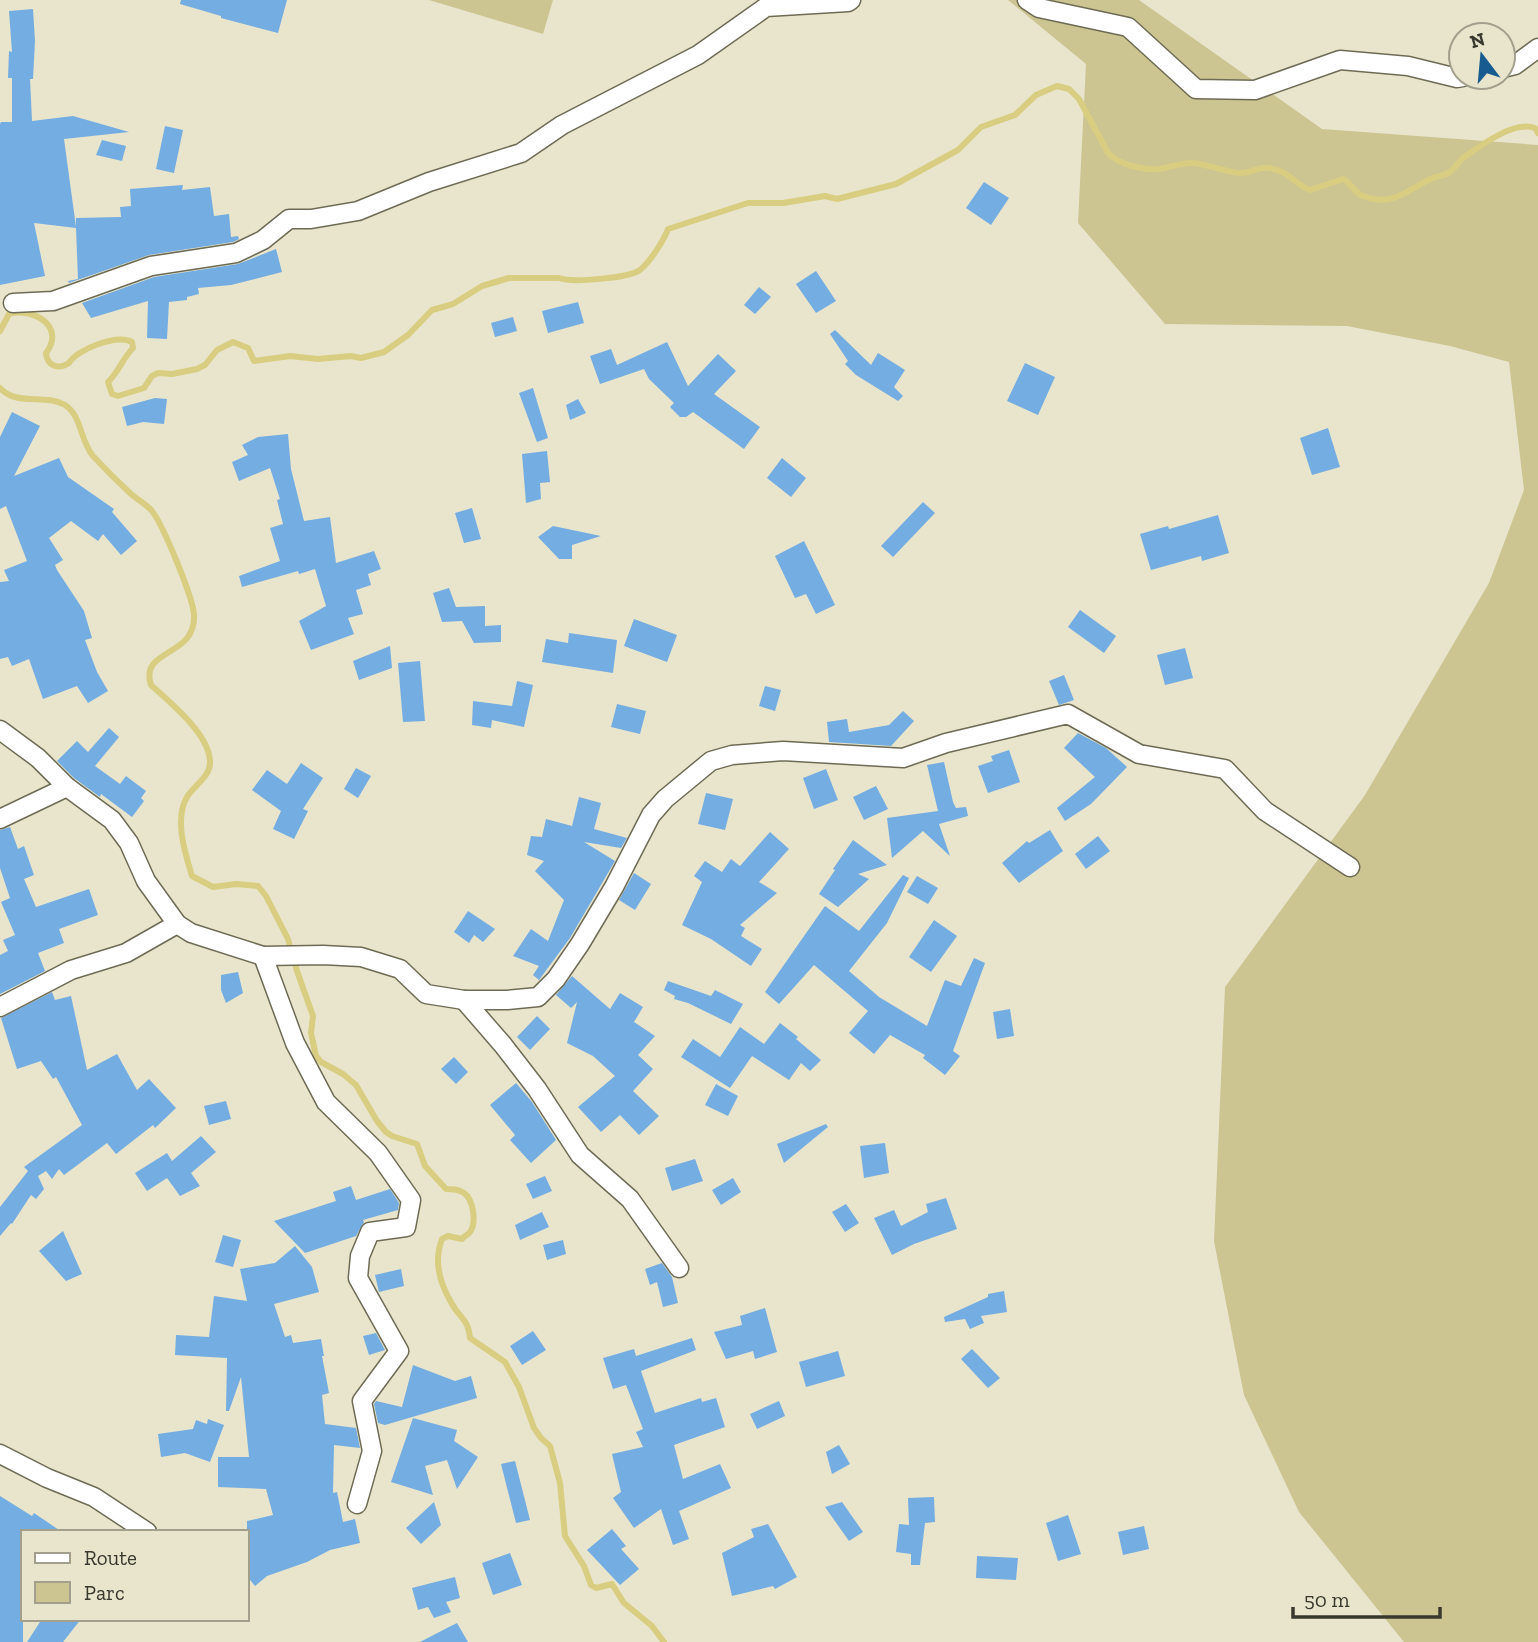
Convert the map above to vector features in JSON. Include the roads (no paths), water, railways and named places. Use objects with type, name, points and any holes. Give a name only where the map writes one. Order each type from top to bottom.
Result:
[{"type":"street","points":[[13,303],[53,300],[151,266],[236,253],[263,240],[289,219],[311,219],[358,211],[429,182],[521,153],[562,125],[698,55],[766,7],[851,0]]},
{"type":"street","points":[[1027,0],[1039,8],[1128,27],[1196,89],[1255,90],[1340,60],[1408,66],[1447,76]]},
{"type":"street","points":[[1517,64],[1538,48]]},
{"type":"street","points":[[0,730],[38,758],[67,787],[112,820],[129,843],[146,881],[177,924],[191,933],[269,956],[361,957],[400,969],[426,993],[464,1000],[538,997],[556,979],[580,944],[614,887],[651,815],[665,799],[711,761],[732,755],[783,751],[903,758],[946,743],[1068,714],[1139,754],[1225,769],[1265,811],[1350,867]]},
{"type":"street","points":[[0,819],[67,787]]},
{"type":"street","points":[[0,1007],[71,970],[126,953],[177,924]]},
{"type":"street","points":[[269,956],[295,1043],[326,1102],[378,1153],[411,1200],[406,1227],[370,1233],[360,1256],[358,1278],[399,1351],[362,1401],[372,1451],[357,1504]]},
{"type":"street","points":[[464,1000],[537,1089],[580,1155],[630,1199],[679,1268]]},
{"type":"street","points":[[0,1454],[47,1478],[94,1497],[143,1530]]},
{"type":"waterway","points":[[0,331],[9,314],[28,313],[37,316],[50,327],[51,344],[46,353],[48,361],[57,366],[69,363],[80,353],[98,344],[117,340],[132,342],[133,348],[108,382],[112,394],[118,396],[144,388],[152,376],[158,373],[172,374],[197,369],[205,365],[217,350],[233,342],[248,348],[254,361],[290,356],[318,359],[351,356],[361,358],[384,352],[408,335],[432,310],[453,304],[482,286],[509,278],[587,280],[634,273],[640,270],[656,251],[668,229],[748,203],[783,203],[825,196],[837,199],[896,184],[958,150],[981,127],[1015,115],[1036,95],[1057,86],[1069,89],[1079,99],[1108,153],[1125,164],[1152,169],[1195,163],[1243,173],[1269,168],[1282,172],[1310,190],[1343,179],[1360,195],[1383,200],[1400,196],[1446,174],[1470,153],[1507,131],[1527,126],[1535,128],[1538,133]]},
{"type":"waterway","points":[[0,388],[15,397],[49,400],[71,410],[93,456],[150,509],[157,519],[183,578],[194,615],[192,629],[186,639],[153,665],[149,673],[151,685],[178,709],[196,730],[208,751],[210,761],[208,772],[187,797],[181,815],[182,836],[192,876],[213,887],[236,884],[258,886],[288,939],[313,1016],[311,1033],[316,1056],[356,1085],[386,1132],[417,1144],[425,1166],[446,1189],[460,1191],[467,1196],[474,1217],[470,1232],[462,1239],[448,1236],[442,1239],[439,1248],[439,1273],[444,1289],[466,1322],[470,1338],[505,1362],[519,1387],[534,1428],[550,1446],[560,1483],[565,1536],[584,1566],[591,1585],[596,1588],[612,1584],[624,1603],[652,1626],[664,1642]]}]
